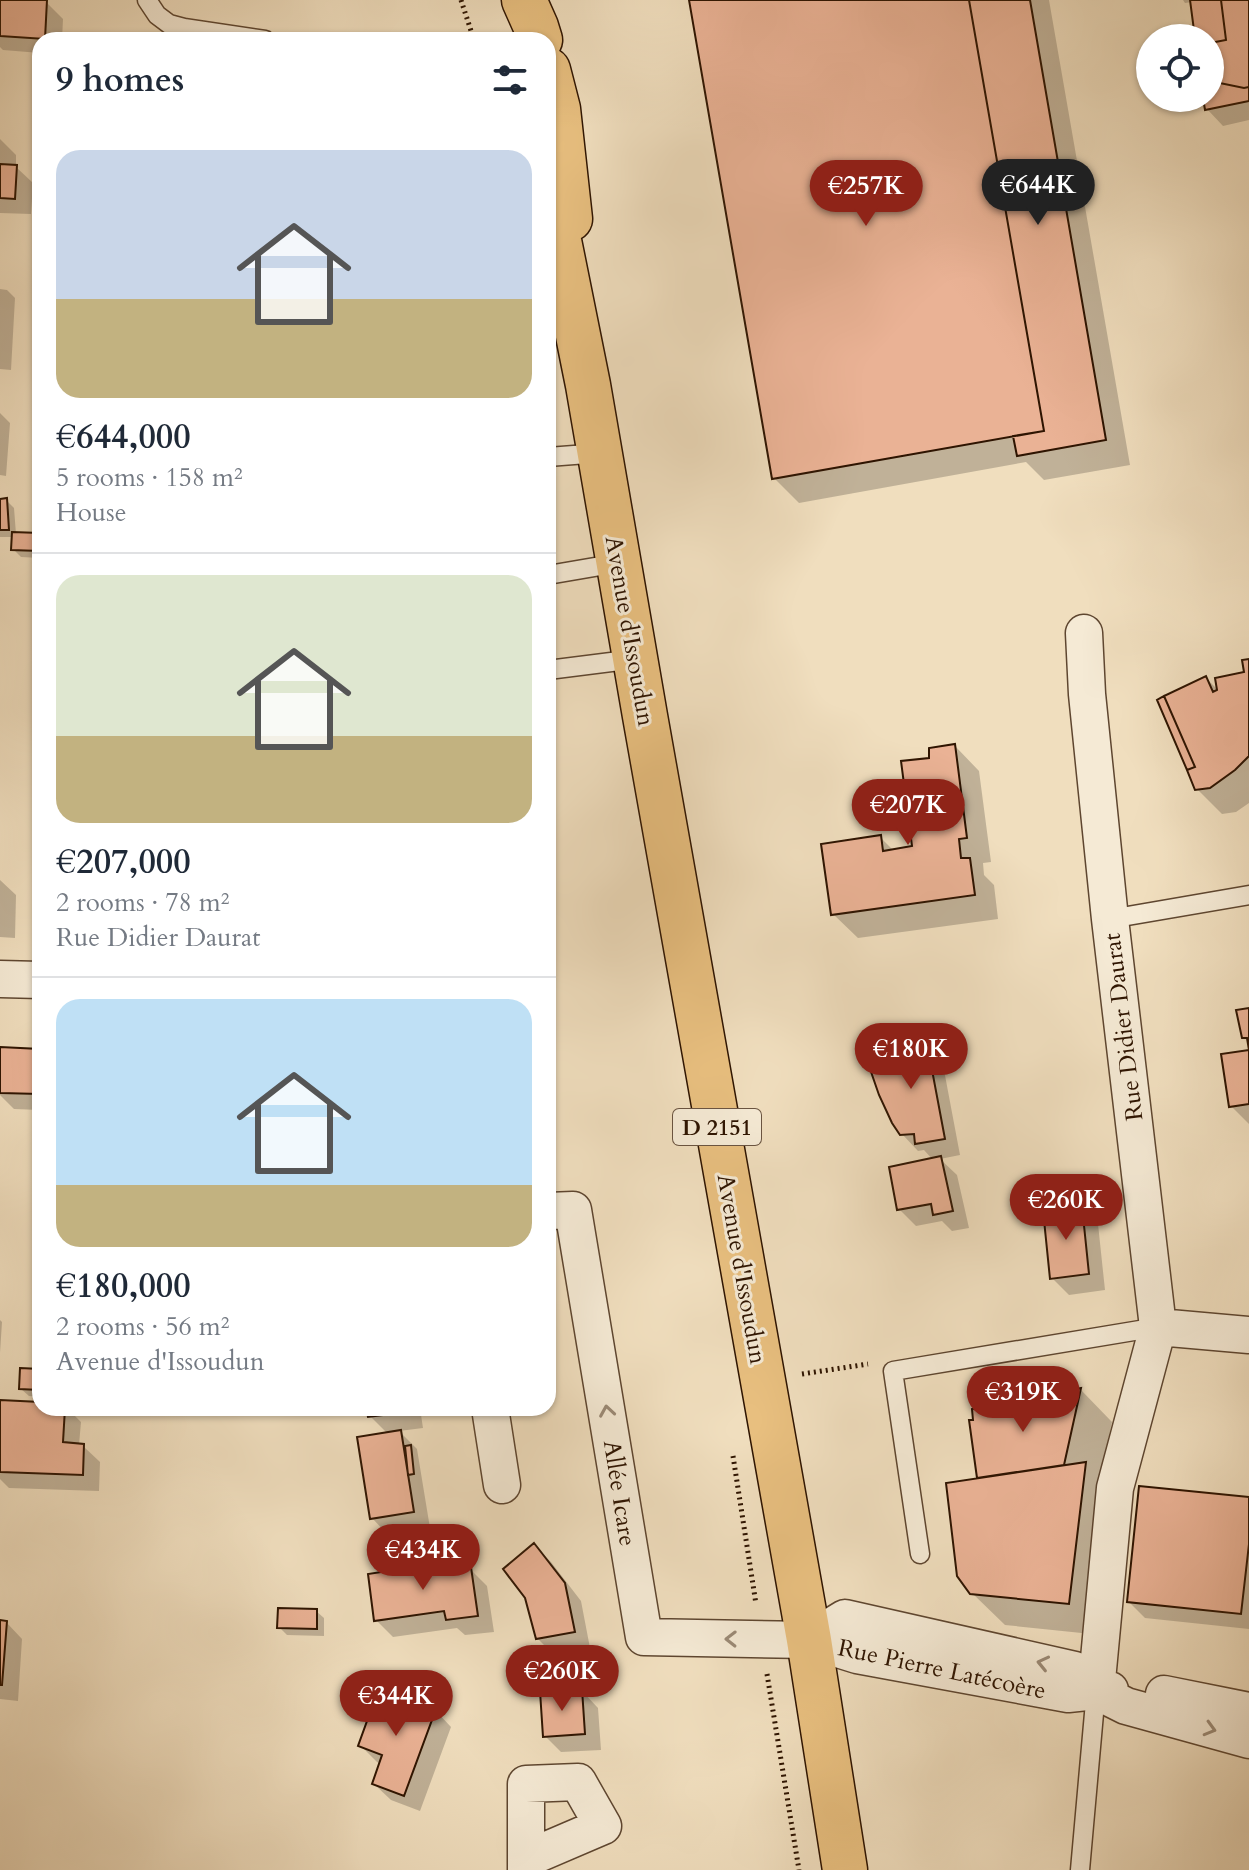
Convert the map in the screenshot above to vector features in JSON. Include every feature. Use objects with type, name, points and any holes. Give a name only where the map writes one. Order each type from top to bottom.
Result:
[{"type":"main road","points":[[496,0],[508,32]]},
{"type":"main road","points":[[524,0],[538,32]]},
{"type":"main road","name":"Avenue d'Issoudun","points":[[556,101],[588,385],[809,1640],[845,1870]]},
{"type":"main road","name":"Avenue d'Issoudun","points":[[557,273],[588,385]]},
{"type":"street","name":"Rue Didier Daurat","points":[[1084,633],[1087,694],[1110,919],[1158,1327],[1115,1488],[1096,1691]]},
{"type":"street","points":[[0,979],[32,980]]},
{"type":"street","name":"Allée Icare","points":[[560,1211],[644,1637],[809,1640]]},
{"type":"street","points":[[1158,1327],[1249,1335]]},
{"type":"street","points":[[491,1416],[502,1485]]},
{"type":"street","name":"Rue Pierre Latécoère","points":[[809,1640],[845,1618],[1075,1670],[1096,1691],[1126,1706],[1249,1740]]},
{"type":"street","points":[[1096,1691],[1131,1688],[1249,1711]]},
{"type":"lane","points":[[147,0],[157,15],[169,24],[211,32]]},
{"type":"lane","points":[[556,456],[600,453]]},
{"type":"lane","points":[[556,574],[618,563]]},
{"type":"lane","points":[[556,669],[635,659]]},
{"type":"lane","name":"Rue Didier Daurat","points":[[1110,919],[1249,895]]},
{"type":"lane","points":[[920,1554],[893,1371],[1158,1327]]},
{"type":"lane","points":[[1080,1870],[1096,1691]]},
{"type":"path","points":[[461,0],[471,32]]},
{"type":"path","points":[[762,1380],[866,1364],[893,1371]]},
{"type":"building","points":[[0,0],[47,0],[45,32],[32,32],[32,38],[0,36]]},
{"type":"building","points":[[689,0],[969,0],[1044,431],[772,479]]},
{"type":"building","points":[[969,0],[1030,0],[1106,440],[1017,456],[1013,436],[1044,431]]},
{"type":"building","points":[[1190,0],[1221,0],[1224,24],[1193,24]]},
{"type":"building","points":[[1221,0],[1249,0],[1249,87],[1224,84]]},
{"type":"building","points":[[1224,84],[1249,87],[1249,101],[1224,106]]},
{"type":"building","points":[[0,164],[17,165],[15,199],[0,198]]},
{"type":"building","points":[[7,498],[9,530],[0,530],[0,499]]},
{"type":"building","points":[[12,532],[32,533],[32,551],[11,550]]},
{"type":"building","points":[[1249,659],[1249,756],[1210,788],[1195,790],[1187,770],[1195,767],[1164,696],[1206,676],[1213,692],[1217,690],[1215,678],[1244,672],[1242,660]]},
{"type":"building","points":[[1164,696],[1195,767],[1187,770],[1157,700]]},
{"type":"building","points":[[955,744],[967,838],[959,839],[961,858],[970,858],[975,895],[831,915],[821,844],[881,835],[883,851],[912,846],[901,761],[929,758],[929,748]]},
{"type":"building","points":[[1249,1008],[1249,1050],[1247,1038],[1242,1038],[1236,1010]]},
{"type":"building","points":[[929,1036],[932,1053],[929,1054],[945,1139],[915,1144],[914,1134],[900,1135],[892,1123],[869,1066],[898,1059],[894,1042]]},
{"type":"building","points":[[0,1047],[32,1049],[32,1094],[0,1093]]},
{"type":"building","points":[[1249,1050],[1249,1104],[1229,1107],[1221,1054]]},
{"type":"building","points":[[941,1156],[953,1211],[933,1215],[931,1204],[897,1210],[889,1167]]},
{"type":"building","points":[[1082,1206],[1089,1274],[1050,1279],[1043,1210]]},
{"type":"building","points":[[20,1368],[32,1369],[32,1390],[19,1389]]},
{"type":"building","points":[[1081,1388],[1064,1465],[977,1478],[969,1420],[973,1420],[972,1409]]},
{"type":"building","points":[[0,1400],[32,1402],[32,1416],[65,1416],[63,1442],[84,1444],[83,1475],[0,1472]]},
{"type":"building","points":[[401,1430],[414,1512],[370,1519],[357,1437]]},
{"type":"building","points":[[411,1445],[414,1474],[408,1475],[405,1446]]},
{"type":"building","points":[[1086,1462],[1069,1604],[970,1594],[957,1576],[946,1483]]},
{"type":"building","points":[[1139,1486],[1249,1497],[1249,1544],[1241,1614],[1127,1602]]},
{"type":"building","points":[[534,1543],[565,1583],[575,1632],[536,1639],[525,1598],[503,1569]]},
{"type":"building","points":[[440,1561],[442,1570],[471,1567],[478,1616],[446,1620],[444,1611],[374,1621],[368,1574]]},
{"type":"building","points":[[278,1608],[317,1609],[317,1629],[277,1628]]},
{"type":"building","points":[[0,1620],[7,1621],[2,1685],[0,1685]]},
{"type":"building","points":[[379,1688],[436,1709],[404,1796],[372,1784],[382,1755],[358,1746]]},
{"type":"building","points":[[582,1689],[585,1734],[543,1737],[540,1691]]}]
